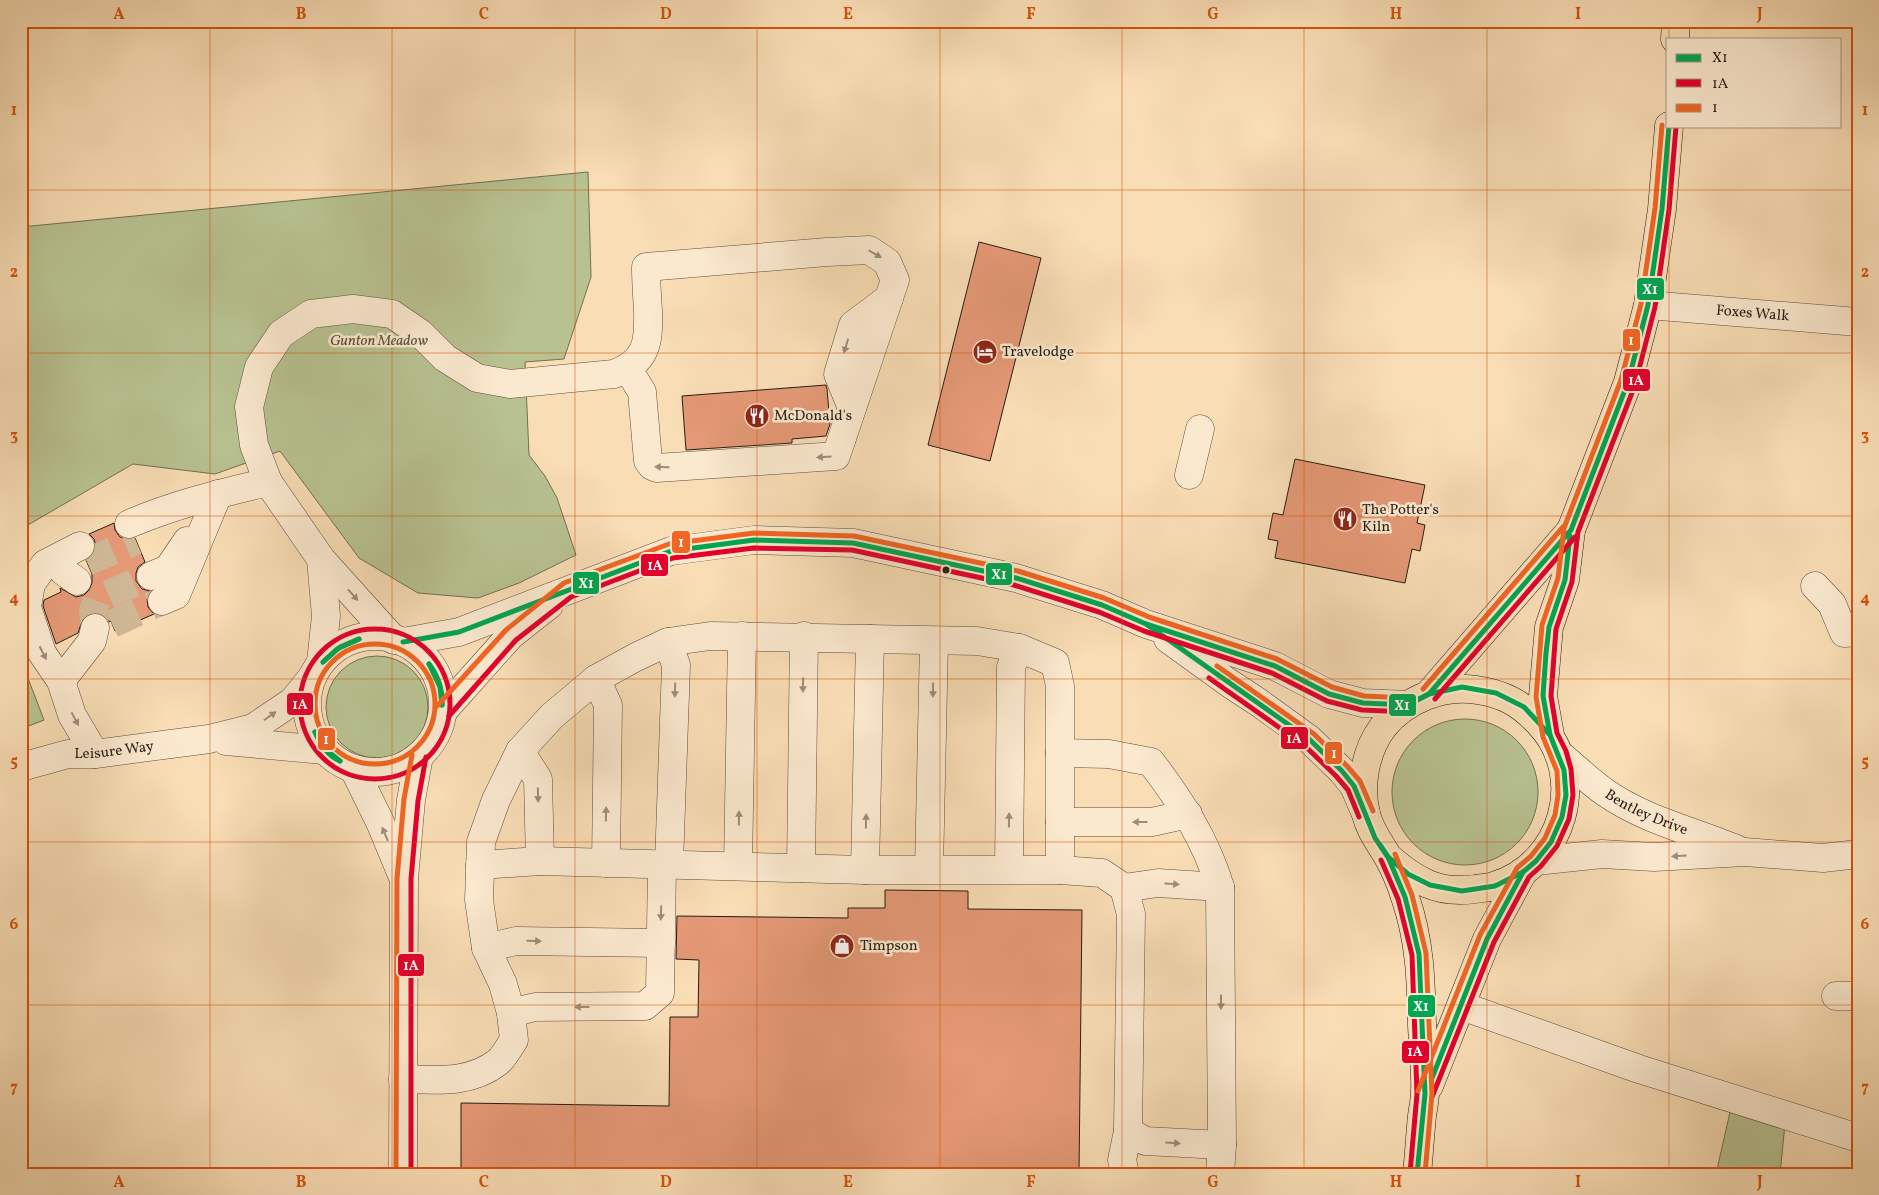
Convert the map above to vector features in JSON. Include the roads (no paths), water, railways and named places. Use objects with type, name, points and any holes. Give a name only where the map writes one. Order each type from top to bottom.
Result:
[{"type":"highway","points":[[1674,38],[1676,21]]},
{"type":"highway","points":[[1425,1094],[1488,939],[1530,866],[1551,842],[1562,817],[1566,795],[1564,770],[1555,744],[1544,696],[1549,628],[1565,580],[1571,530],[1628,382],[1648,304],[1662,209],[1669,128]]},
{"type":"highway","points":[[1417,1174],[1425,1094],[1419,954],[1405,897],[1388,857],[1375,838],[1366,814],[1363,776],[1370,749],[1384,727],[1418,699],[1571,530]]},
{"type":"highway","points":[[1418,699],[1462,688],[1496,693],[1524,707],[1555,744]]},
{"type":"highway","points":[[1388,857],[1408,874],[1430,885],[1462,891],[1495,886],[1530,866]]},
{"type":"street","points":[[398,641],[321,559],[268,482],[254,445],[250,407],[259,367],[281,334],[311,314],[353,309],[392,314],[420,333],[445,358],[477,378],[510,384],[614,374],[628,369],[639,359],[646,347],[649,333],[646,267],[869,250],[887,262],[895,280],[889,298],[853,325],[838,374],[852,408],[836,456],[658,468],[652,466],[648,460],[642,392],[628,369]]},
{"type":"street","name":"Foxes Walk","points":[[1648,304],[1858,322]]},
{"type":"street","points":[[1190,475],[1200,429]]},
{"type":"street","points":[[218,494],[174,582],[147,566],[144,517],[218,494],[268,482]]},
{"type":"street","name":"Leisure Way","points":[[398,641],[459,632],[671,551],[754,540],[853,542],[1016,578],[1102,605],[1146,624],[1275,666],[1329,694],[1363,703],[1418,699]]},
{"type":"street","points":[[318,667],[326,616],[321,559]]},
{"type":"street","points":[[77,565],[31,584],[27,607],[42,653],[61,681],[72,715],[95,754]]},
{"type":"street","points":[[1815,586],[1832,604],[1844,633],[1858,632]]},
{"type":"street","name":"Leisure Way","points":[[443,711],[511,635],[567,590]]},
{"type":"street","name":"Leisure Way","points":[[1146,624],[1309,740],[1342,771],[1354,786],[1366,814]]},
{"type":"street","points":[[61,681],[100,631]]},
{"type":"street","points":[[403,1079],[446,1081],[477,1075],[499,1061],[514,1040],[511,1014],[503,984],[486,948],[479,900],[481,842],[496,800],[520,751],[552,716],[596,679],[668,642],[710,636],[804,636],[934,642],[977,641],[1019,648],[1055,663],[1060,686],[1060,870]]},
{"type":"street","points":[[738,866],[742,636]]},
{"type":"street","points":[[801,868],[804,636]]},
{"type":"street","name":"Leisure Way","points":[[21,768],[68,754],[95,754],[209,739],[253,728],[293,701],[318,667],[333,651],[346,643],[362,638],[378,637],[398,641],[417,651],[429,663],[437,678],[442,694],[443,711],[439,728],[431,743],[419,756],[402,766],[381,772],[367,772],[354,769],[338,761],[324,750],[315,736],[309,720],[307,704],[309,688],[318,667]]},
{"type":"street","points":[[865,870],[870,639]]},
{"type":"street","points":[[511,1014],[535,1007],[645,1006],[660,994],[661,942],[676,665],[668,642]]},
{"type":"street","points":[[929,869],[934,642]]},
{"type":"street","points":[[1009,869],[1011,667],[1019,648]]},
{"type":"street","points":[[596,679],[608,705],[606,863]]},
{"type":"street","name":"Leisure Way","points":[[209,739],[324,750]]},
{"type":"street","name":"Bentley Drive","points":[[1555,744],[1607,793],[1629,806],[1668,824],[1745,852]]},
{"type":"street","points":[[520,751],[538,779],[540,861]]},
{"type":"street","points":[[1060,753],[1109,754],[1151,762],[1188,814],[1213,862],[1220,887],[1222,1145],[1220,1174]]},
{"type":"street","points":[[403,1174],[404,879],[411,800],[419,756]]},
{"type":"street","points":[[354,769],[380,822],[404,879]]},
{"type":"street","points":[[1060,822],[1152,822],[1188,814]]},
{"type":"street","name":"Bentley Drive","points":[[1530,866],[1602,854],[1654,857],[1745,852],[1823,858],[1858,854]]},
{"type":"street","points":[[480,865],[540,861],[865,870],[1060,870],[1102,873],[1124,888],[1132,914],[1128,1131],[1122,1160],[1125,1174]]},
{"type":"street","points":[[1124,888],[1158,883],[1220,887]]},
{"type":"street","points":[[486,948],[516,941],[661,942]]},
{"type":"street","points":[[1462,1006],[1639,1069],[1858,1138]]},
{"type":"street","points":[[1128,1131],[1144,1141],[1222,1145]]},
{"type":"tunnel","points":[[87,562],[136,541]]},
{"type":"tunnel","points":[[95,628],[93,610],[97,599],[151,576]]},
{"type":"tunnel","points":[[112,624],[162,601]]},
{"type":"place","name":"Travelodge","points":[[985,352]]},
{"type":"place","name":"McDonald's","points":[[757,416]]},
{"type":"place","name":"The Potter's Kiln","points":[[1345,519]]},
{"type":"place","name":"Timpson","points":[[842,946]]},
{"type":"park label","name":"Gunton Meadow","points":[[379,341]]}]
